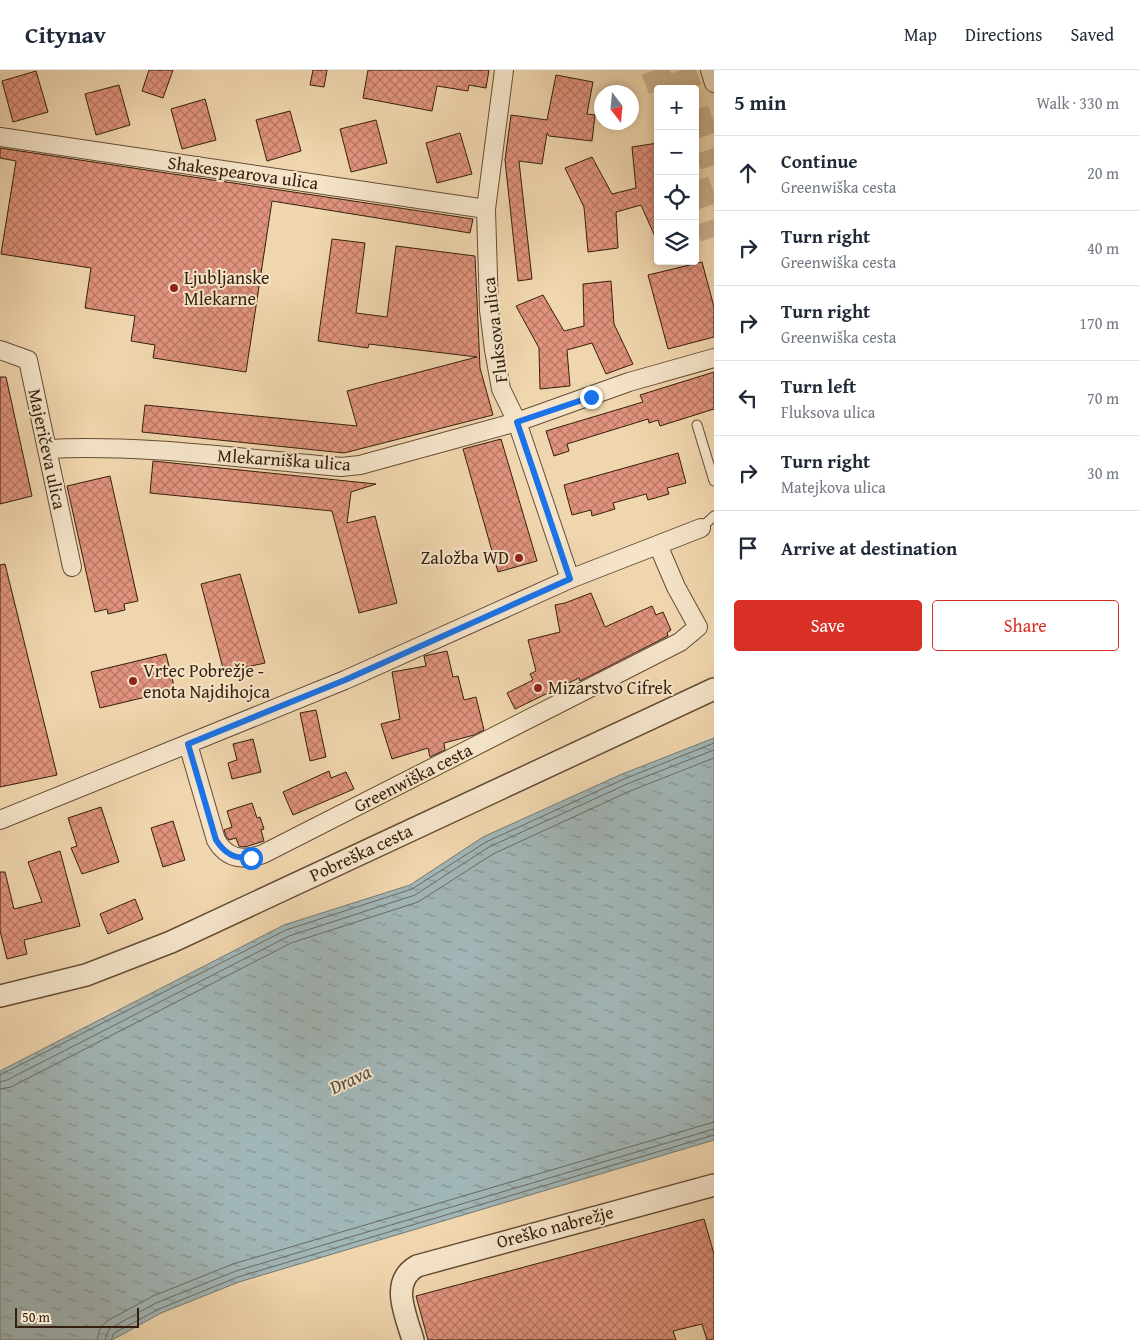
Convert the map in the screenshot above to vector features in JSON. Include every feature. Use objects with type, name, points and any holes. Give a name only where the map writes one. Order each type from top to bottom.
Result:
[{"type":"street","name":"Fluksova ulica","points":[[504,70],[486,209],[490,310],[494,350],[501,389],[517,422],[570,579]]},
{"type":"street","points":[[710,70],[714,83]]},
{"type":"street","name":"Shakespearova ulica","points":[[0,137],[486,209]]},
{"type":"street","name":"Majeričeva ulica","points":[[0,350],[28,360],[72,567]]},
{"type":"street","name":"Mlekarniška ulica","points":[[47,449],[90,447],[144,448],[341,467],[378,461],[517,422],[629,382],[714,358]]},
{"type":"street","points":[[0,820],[345,680],[570,579],[701,528]]},
{"type":"street","name":"Greenwiška cesta","points":[[188,744],[216,840],[221,849],[239,858],[251,858],[263,854],[680,642],[698,627],[676,587],[658,545]]},
{"type":"street","name":"Pobreška cesta","points":[[0,996],[86,975],[171,942],[714,689]]},
{"type":"street","name":"Oreško nabrežje","points":[[413,1340],[400,1289],[402,1279],[408,1271],[428,1261],[714,1185]]},
{"type":"lane","points":[[697,425],[714,481]]},
{"type":"lane","points":[[701,528],[714,516]]},
{"type":"water","name":"Drava","points":[[714,738],[714,1140],[239,1282],[161,1313],[112,1340],[0,1340],[0,1071],[284,925],[410,885],[483,837],[622,774]]},
{"type":"building","points":[[149,70],[173,70],[163,98],[142,91]]},
{"type":"building","points":[[313,70],[327,70],[324,87],[310,85]]},
{"type":"building","points":[[368,70],[489,70],[486,88],[469,85],[468,91],[437,86],[432,111],[363,98]]},
{"type":"building","points":[[36,71],[48,112],[13,122],[2,81]]},
{"type":"building","points":[[556,75],[593,82],[587,114],[594,115],[592,141],[549,136],[547,133],[542,164],[519,161],[532,279],[518,281],[505,160],[511,115],[547,120]]},
{"type":"building","points":[[119,85],[130,125],[96,135],[85,94]]},
{"type":"building","points":[[205,99],[216,140],[182,149],[171,109]]},
{"type":"building","points":[[290,111],[301,151],[267,161],[256,120]]},
{"type":"building","points":[[376,120],[387,163],[351,172],[340,129]]},
{"type":"building","points":[[460,133],[472,174],[437,183],[426,143]]},
{"type":"building","points":[[654,144],[654,234],[641,205],[616,212],[618,248],[588,252],[584,207],[565,168],[592,157],[612,194],[636,188],[632,147]]},
{"type":"building","name":"Ljubljanske Mlekarne","points":[[0,148],[473,219],[470,233],[272,201],[246,372],[153,358],[155,345],[131,341],[135,316],[85,308],[91,268],[1,254],[16,161],[0,158]]},
{"type":"building","points":[[332,239],[365,243],[356,313],[387,317],[396,246],[475,256],[480,368],[493,415],[344,453],[142,432],[145,405],[357,426],[347,391],[477,357],[369,344],[368,348],[318,341]]},
{"type":"building","points":[[702,262],[714,307],[714,337],[668,349],[648,275],[690,265],[699,265],[699,263]]},
{"type":"building","points":[[611,281],[614,324],[633,364],[606,374],[592,343],[567,350],[570,386],[540,389],[539,348],[516,306],[543,295],[564,331],[584,326],[583,284]]},
{"type":"building","points":[[714,372],[714,409],[660,426],[658,420],[649,423],[648,419],[567,444],[569,451],[554,456],[546,431],[643,402],[640,395]]},
{"type":"building","points":[[0,377],[6,377],[32,496],[0,504]]},
{"type":"building","points":[[501,439],[537,561],[498,572],[463,449]]},
{"type":"building","points":[[678,453],[686,483],[667,488],[669,494],[648,500],[646,494],[613,503],[615,509],[592,516],[591,510],[572,515],[564,485]]},
{"type":"building","points":[[153,461],[376,484],[351,492],[347,523],[375,516],[397,603],[359,613],[332,511],[150,493]]},
{"type":"building","points":[[110,476],[138,601],[124,604],[125,610],[108,614],[107,609],[95,612],[67,486]]},
{"type":"building","points":[[5,564],[57,775],[0,787],[0,565]]},
{"type":"building","points":[[240,574],[265,663],[224,672],[201,584]]},
{"type":"building","points":[[591,593],[605,627],[652,606],[656,615],[663,612],[671,630],[667,633],[668,636],[580,681],[579,678],[515,709],[507,693],[533,680],[530,674],[536,671],[528,640],[560,632],[555,605]]},
{"type":"building","points":[[447,651],[453,677],[458,676],[464,700],[476,697],[484,730],[474,735],[444,743],[445,750],[430,757],[428,748],[392,759],[381,724],[400,719],[392,672],[426,666],[424,656]]},
{"type":"building","name":"Vrtec Pobrežje - enota Najdihojca","points":[[166,654],[175,690],[100,708],[91,672]]},
{"type":"building","points":[[316,710],[326,757],[310,761],[300,713]]},
{"type":"building","points":[[253,739],[261,772],[232,779],[228,763],[237,760],[233,744]]},
{"type":"building","points":[[329,771],[331,778],[346,772],[354,789],[293,815],[283,792]]},
{"type":"building","points":[[252,803],[257,818],[260,817],[264,829],[261,830],[264,841],[245,847],[239,846],[236,838],[229,840],[226,836],[224,830],[232,827],[227,811]]},
{"type":"building","points":[[101,807],[119,862],[82,874],[71,848],[77,846],[68,818]]},
{"type":"building","points":[[173,821],[185,860],[163,867],[151,828]]},
{"type":"building","points":[[60,851],[80,926],[24,940],[27,954],[7,959],[0,931],[0,872],[5,872],[14,909],[42,902],[28,862]]},
{"type":"building","points":[[135,899],[143,919],[108,934],[100,914]]},
{"type":"building","points":[[704,1219],[714,1254],[714,1340],[707,1340],[702,1324],[673,1331],[676,1340],[428,1340],[416,1296]]},
{"type":"tunnel","points":[[655,70],[661,85]]},
{"type":"tunnel","points":[[681,70],[687,85]]},
{"type":"tunnel","points":[[699,122],[714,165]]},
{"type":"tunnel","points":[[699,193],[714,237]]},
{"type":"place","name":"Ljubljanske Mlekarne","points":[[174,288]]},
{"type":"place","name":"Založba WD","points":[[519,558]]},
{"type":"place","name":"Vrtec Pobrežje - enota Najdihojca","points":[[133,681]]},
{"type":"place","name":"Mizarstvo Cifrek","points":[[538,688]]},
{"type":"route","points":[[251,858],[239,858],[229,854],[221,849],[216,840],[188,744],[345,680],[570,579],[517,422],[591,397]]}]
